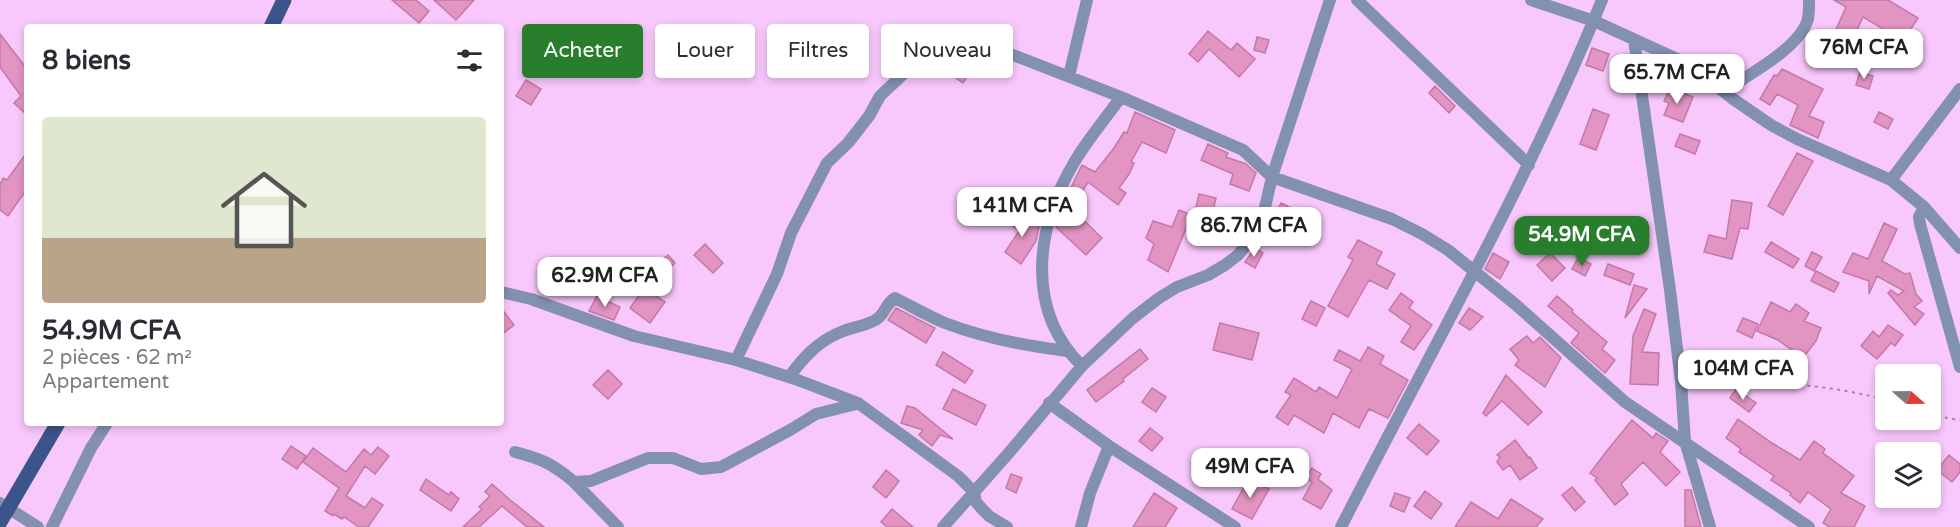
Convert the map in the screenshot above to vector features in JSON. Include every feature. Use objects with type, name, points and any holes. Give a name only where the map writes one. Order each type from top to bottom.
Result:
[{"type":"main road","points":[[272,24],[284,0]]},
{"type":"main road","points":[[0,522],[4,506],[56,426]]},
{"type":"street","points":[[1069,76],[1088,0]]},
{"type":"street","points":[[943,527],[1008,455],[1082,366],[1133,318],[1159,298],[1208,274],[1238,255],[1250,240],[1263,216],[1272,177],[1330,0]]},
{"type":"street","points":[[1357,0],[1529,165]]},
{"type":"street","points":[[1532,0],[1594,21],[1677,59],[1771,125],[1797,139],[1891,180],[1924,207],[1960,248]]},
{"type":"street","points":[[1341,527],[1529,165],[1602,0]]},
{"type":"street","points":[[1724,91],[1788,47],[1808,20],[1809,0]]},
{"type":"street","points":[[1634,40],[1669,278],[1685,441],[1710,527]]},
{"type":"street","points":[[736,360],[773,285],[791,233],[827,163],[848,143],[869,116],[880,96],[915,63],[933,48],[947,44],[967,43],[1014,55],[1121,97],[1243,150],[1272,177],[1392,219],[1422,234],[1448,250],[1515,304],[1625,402],[1809,527]]},
{"type":"street","points":[[1891,180],[1960,89]]},
{"type":"street","points":[[1082,366],[1067,351],[1055,332],[1047,309],[1042,283],[1042,256],[1046,234],[1061,186],[1075,160],[1121,97]]},
{"type":"street","points":[[1924,207],[1919,217],[1920,224],[1960,367]]},
{"type":"street","points":[[504,292],[634,336],[736,360],[858,403],[958,476],[974,492],[976,502],[982,509],[1007,527]]},
{"type":"street","points":[[789,377],[819,342],[879,318],[890,301],[895,298],[943,322],[973,332],[1029,347],[1067,351]]},
{"type":"street","points":[[574,482],[591,481],[648,458],[673,458],[701,469],[721,467],[816,414],[858,403]]},
{"type":"street","points":[[1049,403],[1109,446],[1235,527]]},
{"type":"street","points":[[52,527],[91,448],[105,426]]},
{"type":"street","points":[[1081,527],[1090,494],[1109,446]]},
{"type":"street","points":[[516,452],[539,458],[558,468],[618,527]]},
{"type":"street","points":[[4,506],[38,527]]},
{"type":"path","points":[[1680,382],[1730,382],[1812,387],[1848,391],[1875,397]]},
{"type":"path","points":[[1941,417],[1960,420]]},
{"type":"building","points":[[392,0],[416,0],[429,11],[419,23]]},
{"type":"building","points":[[434,0],[474,0],[456,20]]},
{"type":"building","points":[[1834,0],[1888,0],[1918,18],[1900,46],[1882,35],[1885,30],[1863,17],[1850,45],[1833,36],[1846,7]]},
{"type":"building","points":[[1208,31],[1231,50],[1237,43],[1255,59],[1239,77],[1209,49],[1198,62],[1189,54]]},
{"type":"building","points":[[0,34],[24,65],[24,112],[14,103],[21,96],[0,67]]},
{"type":"building","points":[[1257,37],[1269,40],[1265,53],[1254,50]]},
{"type":"building","points":[[1592,48],[1609,54],[1603,71],[1586,65]]},
{"type":"building","points":[[1782,69],[1823,89],[1809,116],[1824,122],[1818,138],[1790,125],[1798,105],[1777,94],[1770,105],[1760,99],[1774,75],[1777,76]]},
{"type":"building","points":[[1860,72],[1873,76],[1869,89],[1856,85]]},
{"type":"building","points":[[956,78],[966,78],[963,83]]},
{"type":"building","points":[[526,80],[541,89],[531,105],[516,96]]},
{"type":"building","points":[[1435,86],[1455,106],[1449,113],[1429,93]]},
{"type":"building","points":[[1670,88],[1693,97],[1683,122],[1664,115],[1669,103],[1664,101]]},
{"type":"building","points":[[1593,109],[1609,115],[1596,150],[1580,144]]},
{"type":"building","points":[[1135,112],[1175,130],[1166,153],[1142,142],[1131,162],[1134,163],[1129,174],[1119,188],[1126,193],[1118,205],[1088,182],[1075,204],[1066,198],[1082,165],[1095,172],[1124,132],[1127,133]]},
{"type":"building","points":[[1879,112],[1893,119],[1888,129],[1874,122]]},
{"type":"building","points":[[1680,134],[1700,141],[1695,154],[1675,146]]},
{"type":"building","points":[[1208,144],[1228,153],[1226,157],[1246,164],[1256,173],[1249,191],[1230,184],[1233,174],[1201,160]]},
{"type":"building","points":[[1797,153],[1813,161],[1783,215],[1768,206]]},
{"type":"building","points":[[24,156],[24,193],[8,216],[0,210],[0,185],[3,178],[7,180]]},
{"type":"building","points":[[1199,194],[1216,198],[1210,223],[1222,228],[1220,234],[1187,226],[1168,272],[1148,260],[1154,244],[1146,238],[1153,221],[1172,227],[1179,210],[1194,216]]},
{"type":"building","points":[[1732,200],[1752,203],[1748,229],[1740,228],[1732,259],[1704,252],[1709,235],[1726,239]]},
{"type":"building","points":[[1281,203],[1301,213],[1289,238],[1269,228]]},
{"type":"building","points":[[1071,208],[1102,238],[1086,255],[1056,227]]},
{"type":"building","points":[[1016,212],[1039,227],[1036,241],[1021,264],[1005,252],[1019,231],[1008,222]]},
{"type":"building","points":[[1884,223],[1897,229],[1882,261],[1905,274],[1910,273],[1916,294],[1922,301],[1914,307],[1924,314],[1915,325],[1888,293],[1891,290],[1898,295],[1904,291],[1877,276],[1869,294],[1869,281],[1843,272],[1853,253],[1868,259]]},
{"type":"building","points":[[1358,240],[1382,252],[1376,264],[1395,274],[1387,289],[1369,280],[1348,317],[1328,306],[1353,260],[1348,257]]},
{"type":"building","points":[[1771,242],[1799,259],[1793,268],[1765,252]]},
{"type":"building","points":[[705,244],[723,263],[713,273],[694,255]]},
{"type":"building","points":[[1255,248],[1263,253],[1255,268],[1245,262]]},
{"type":"building","points":[[1812,252],[1822,257],[1814,271],[1805,266]]},
{"type":"building","points":[[1493,253],[1509,262],[1500,279],[1485,269]]},
{"type":"building","points":[[1550,253],[1565,268],[1552,281],[1537,265]]},
{"type":"building","points":[[668,255],[675,263],[662,275],[654,266]]},
{"type":"building","points":[[1578,258],[1591,264],[1585,276],[1572,269]]},
{"type":"building","points":[[1608,264],[1634,274],[1630,285],[1604,275]]},
{"type":"building","points":[[1816,271],[1839,283],[1834,292],[1811,281]]},
{"type":"building","points":[[1634,285],[1647,289],[1625,318]]},
{"type":"building","points":[[644,288],[665,302],[650,323],[630,308]]},
{"type":"building","points":[[1401,293],[1413,302],[1409,308],[1432,325],[1414,350],[1401,342],[1411,326],[1389,310]]},
{"type":"building","points":[[597,296],[620,307],[614,320],[589,311]]},
{"type":"building","points":[[1557,296],[1607,342],[1602,349],[1615,360],[1605,373],[1571,343],[1579,333],[1548,306]]},
{"type":"building","points":[[1311,301],[1325,308],[1316,326],[1302,319]]},
{"type":"building","points":[[1771,302],[1790,312],[1796,304],[1809,313],[1804,321],[1821,328],[1816,341],[1803,358],[1778,340],[1757,331]]},
{"type":"building","points":[[896,308],[935,328],[926,343],[888,320]]},
{"type":"building","points":[[1469,308],[1483,317],[1470,330],[1459,323]]},
{"type":"building","points":[[1644,309],[1656,314],[1642,352],[1659,353],[1658,385],[1630,384],[1633,336]]},
{"type":"building","points":[[504,312],[514,325],[504,333]]},
{"type":"building","points":[[1743,318],[1758,324],[1752,338],[1737,331]]},
{"type":"building","points":[[1220,323],[1259,333],[1252,360],[1213,350]]},
{"type":"building","points":[[1888,325],[1903,335],[1895,346],[1891,343],[1877,359],[1861,346],[1873,331],[1879,337]]},
{"type":"building","points":[[1527,336],[1533,343],[1540,337],[1561,358],[1545,387],[1515,365],[1519,360],[1510,349]]},
{"type":"building","points":[[1368,347],[1384,356],[1380,364],[1408,380],[1388,418],[1369,409],[1359,428],[1333,413],[1324,433],[1294,415],[1288,425],[1276,417],[1291,395],[1285,392],[1294,378],[1316,392],[1319,387],[1337,398],[1352,369],[1334,360],[1339,350],[1360,361]]},
{"type":"building","points":[[1140,349],[1148,359],[1096,402],[1087,390]]},
{"type":"building","points":[[943,352],[973,371],[965,383],[936,365]]},
{"type":"building","points":[[608,370],[622,384],[608,399],[593,385]]},
{"type":"building","points":[[1506,375],[1542,412],[1528,425],[1502,401],[1486,416],[1483,413]]},
{"type":"building","points":[[1152,388],[1166,397],[1156,412],[1142,402]]},
{"type":"building","points":[[953,389],[986,405],[976,425],[943,409]]},
{"type":"building","points":[[1736,389],[1756,403],[1749,412],[1730,398]]},
{"type":"building","points":[[907,406],[915,408],[953,439],[940,435],[932,446],[919,435],[923,430],[901,423]]},
{"type":"building","points":[[1738,419],[1800,460],[1814,441],[1825,449],[1823,453],[1854,476],[1841,493],[1865,506],[1854,527],[1830,527],[1823,523],[1831,509],[1808,492],[1800,503],[1790,495],[1791,493],[1771,480],[1774,476],[1739,452],[1741,449],[1726,438]]},
{"type":"building","points":[[1632,420],[1653,438],[1656,433],[1668,441],[1660,452],[1680,472],[1666,486],[1643,462],[1621,484],[1628,494],[1615,505],[1595,480],[1597,478],[1590,473]]},
{"type":"building","points":[[1419,424],[1439,441],[1427,455],[1407,438]]},
{"type":"building","points":[[1150,428],[1163,438],[1152,451],[1139,441]]},
{"type":"building","points":[[1515,440],[1537,468],[1520,480],[1510,465],[1503,470],[1497,462],[1500,457],[1497,455]]},
{"type":"building","points":[[291,446],[306,456],[297,469],[282,459]]},
{"type":"building","points":[[378,447],[389,456],[375,474],[365,466],[346,496],[365,508],[372,498],[383,505],[368,527],[359,527],[344,517],[342,519],[325,511],[339,488],[303,462],[313,448],[346,472],[364,449],[371,455]]},
{"type":"building","points":[[1949,455],[1960,464],[1960,472],[1952,482],[1941,473],[1941,465]]},
{"type":"building","points":[[1312,468],[1321,474],[1318,479],[1332,490],[1321,509],[1303,499],[1312,482],[1306,478]]},
{"type":"building","points":[[886,470],[899,481],[886,498],[873,487]]},
{"type":"building","points":[[1011,474],[1022,478],[1016,493],[1006,488]]},
{"type":"building","points":[[1249,478],[1269,489],[1252,519],[1232,509]]},
{"type":"building","points":[[426,479],[449,495],[451,492],[459,499],[451,511],[420,490]]},
{"type":"building","points":[[492,484],[544,527],[527,527],[502,506],[479,527],[463,527],[482,509],[479,507],[490,496],[485,492]]},
{"type":"building","points":[[1572,487],[1585,502],[1575,511],[1562,495]]},
{"type":"building","points":[[1685,490],[1691,490],[1701,527],[1685,527]]},
{"type":"building","points":[[1425,491],[1442,504],[1431,519],[1414,506]]},
{"type":"building","points":[[1154,493],[1177,508],[1165,527],[1133,527]]},
{"type":"building","points":[[1395,493],[1410,498],[1404,512],[1390,506]]},
{"type":"building","points":[[1511,499],[1543,519],[1536,527],[1455,527],[1471,502],[1498,519]]},
{"type":"building","points":[[892,509],[913,527],[887,527],[881,522]]}]
